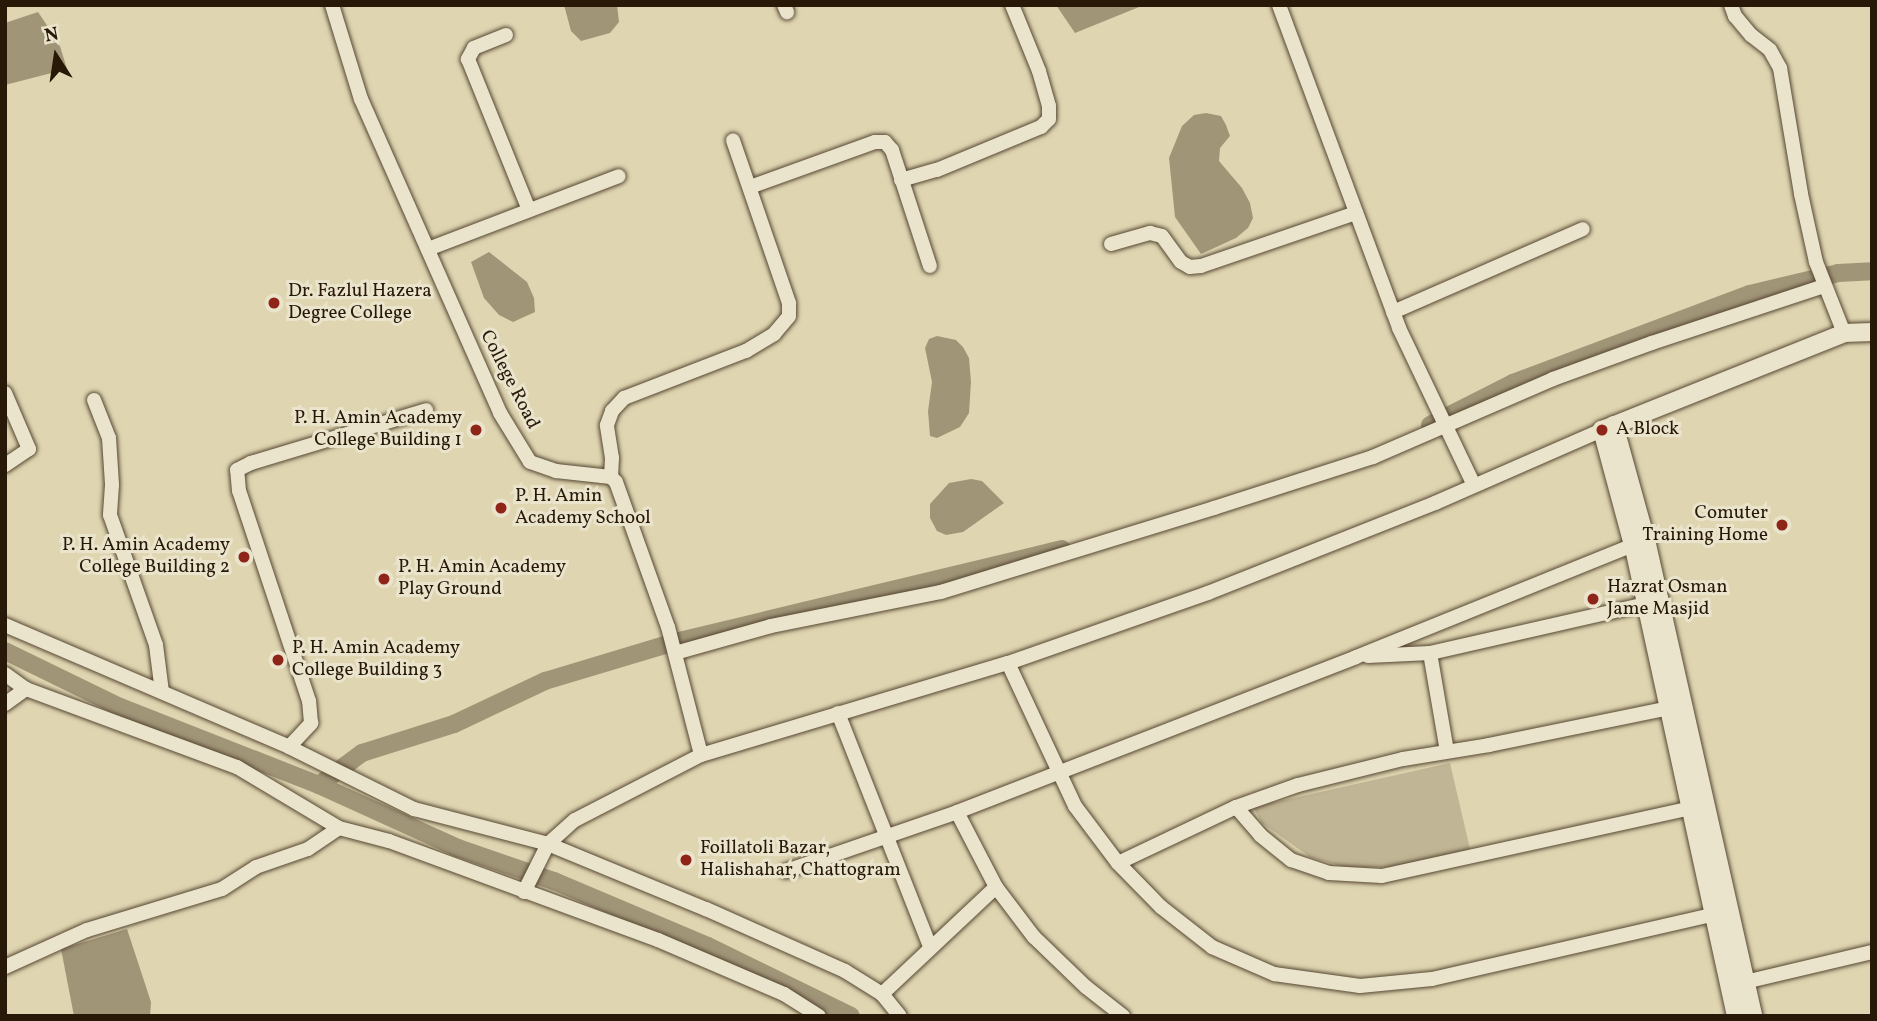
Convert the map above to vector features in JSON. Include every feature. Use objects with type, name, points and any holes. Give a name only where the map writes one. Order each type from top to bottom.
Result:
[{"type":"street","name":"College Road","points":[[332,5],[361,99],[500,413],[530,462],[556,471],[611,477]]},
{"type":"street","points":[[901,180],[937,170],[1029,132],[1049,119],[1049,106],[1039,71],[1012,5]]},
{"type":"street","points":[[1279,5],[1393,312],[1474,485]]},
{"type":"street","points":[[1731,5],[1751,35],[1770,50],[1780,68],[1801,194],[1816,262],[1844,333]]},
{"type":"street","points":[[506,35],[474,48],[468,59],[529,210]]},
{"type":"street","points":[[701,755],[668,630],[616,482],[611,477],[612,458],[607,425],[612,411],[624,398],[746,351],[774,334],[789,316],[789,303],[733,140]]},
{"type":"street","points":[[750,187],[875,142],[886,142],[892,150],[930,266]]},
{"type":"street","points":[[428,249],[619,176]]},
{"type":"street","points":[[1111,244],[1150,233],[1162,236],[1181,262],[1190,267],[1200,266],[1356,213]]},
{"type":"street","points":[[1393,312],[1583,229]]},
{"type":"street","points":[[675,652],[771,625],[887,605],[985,580],[1373,457],[1446,423],[1553,379],[1823,284]]},
{"type":"street","points":[[525,890],[546,849],[575,820],[701,755],[1008,663],[1208,593],[1474,485],[1608,427],[1844,333],[1872,332]]},
{"type":"street","points":[[5,393],[29,449],[5,465]]},
{"type":"street","points":[[94,400],[109,438],[112,485],[110,515],[156,645],[162,692]]},
{"type":"street","points":[[289,747],[311,723],[309,701],[239,491],[237,470],[251,463],[426,410]]},
{"type":"street","points":[[1608,427],[1669,708],[1698,807]]},
{"type":"street","points":[[1608,427],[1646,540],[1721,912],[1736,1016]]},
{"type":"street","points":[[786,871],[957,812],[1356,657],[1633,545]]},
{"type":"street","points":[[1356,657],[1430,653],[1645,604]]},
{"type":"street","points":[[5,625],[289,747],[414,809],[546,849],[845,971],[882,994],[900,1016]]},
{"type":"street","points":[[1430,653],[1447,751]]},
{"type":"street","points":[[1008,663],[1074,806],[1118,863],[1161,907],[1212,947],[1274,974],[1360,986],[1432,979],[1721,912]]},
{"type":"street","points":[[5,674],[26,689],[237,767],[338,828],[388,841],[658,940],[783,994],[819,1016]]},
{"type":"street","points":[[5,704],[26,689]]},
{"type":"street","points":[[1118,863],[1236,807],[1298,785],[1403,758],[1489,746],[1669,708]]},
{"type":"street","points":[[838,713],[930,946]]},
{"type":"street","points":[[1236,807],[1260,835],[1291,860],[1329,873],[1382,876],[1698,807]]},
{"type":"street","points":[[957,812],[996,887],[1034,937],[1086,987],[1123,1016]]},
{"type":"street","points":[[5,967],[87,930],[222,889],[256,867],[308,849],[338,828]]},
{"type":"street","points":[[882,994],[930,946],[996,887]]},
{"type":"street","points":[[1721,912],[1745,982],[1753,1016]]},
{"type":"street","points":[[1745,982],[1872,952]]},
{"type":"shaded area","points":[[564,5],[617,5],[619,22],[610,33],[581,41],[571,31]]},
{"type":"shaded area","points":[[1056,5],[1144,5],[1075,33]]},
{"type":"shaded area","points":[[38,12],[59,43],[67,69],[5,85],[5,23]]},
{"type":"shaded area","points":[[1206,113],[1221,116],[1226,125],[1230,136],[1220,148],[1219,161],[1242,188],[1250,203],[1253,218],[1248,228],[1236,238],[1201,254],[1175,217],[1169,158],[1182,126],[1194,115]]},
{"type":"shaded area","points":[[489,252],[527,282],[534,298],[535,312],[513,322],[499,315],[484,298],[471,262]]},
{"type":"shaded area","points":[[937,336],[956,340],[963,347],[969,358],[971,382],[969,413],[960,427],[937,438],[930,436],[928,411],[932,382],[925,348],[929,339]]},
{"type":"shaded area","points":[[971,479],[982,481],[1004,503],[963,532],[946,535],[937,531],[930,518],[930,504],[949,483]]},
{"type":"shaded area","points":[[1450,763],[1470,849],[1391,867],[1348,868],[1310,857],[1262,823],[1253,807]]},
{"type":"shaded area","points":[[127,929],[151,1002],[150,1016],[74,1016],[61,949]]},
{"type":"waterway","points":[[1430,425],[1513,383],[1750,294],[1838,273],[1872,271]]},
{"type":"waterway","points":[[319,785],[362,753],[454,724],[545,681],[675,642],[1062,549]]},
{"type":"waterway","points":[[5,651],[120,707],[319,785],[458,848],[554,881],[708,946],[851,1016]]},
{"type":"place","name":"Dr. Fazlul Hazera Degree College","points":[[274,303]]},
{"type":"place","name":"P. H. Amin Academy College Building 1","points":[[476,430]]},
{"type":"place","name":"A Block","points":[[1602,430]]},
{"type":"place","name":"P. H. Amin Academy School","points":[[501,508]]},
{"type":"place","name":"Comuter Training Home","points":[[1782,525]]},
{"type":"place","name":"P. H. Amin Academy College Building 2","points":[[244,557]]},
{"type":"place","name":"P. H. Amin Academy Play Ground","points":[[384,579]]},
{"type":"place","name":"Hazrat Osman Jame Masjid","points":[[1593,599]]},
{"type":"place","name":"P. H. Amin Academy College Building 3","points":[[278,660]]},
{"type":"place","name":"Foillatoli Bazar, Halishahar, Chattogram","points":[[686,860]]}]
